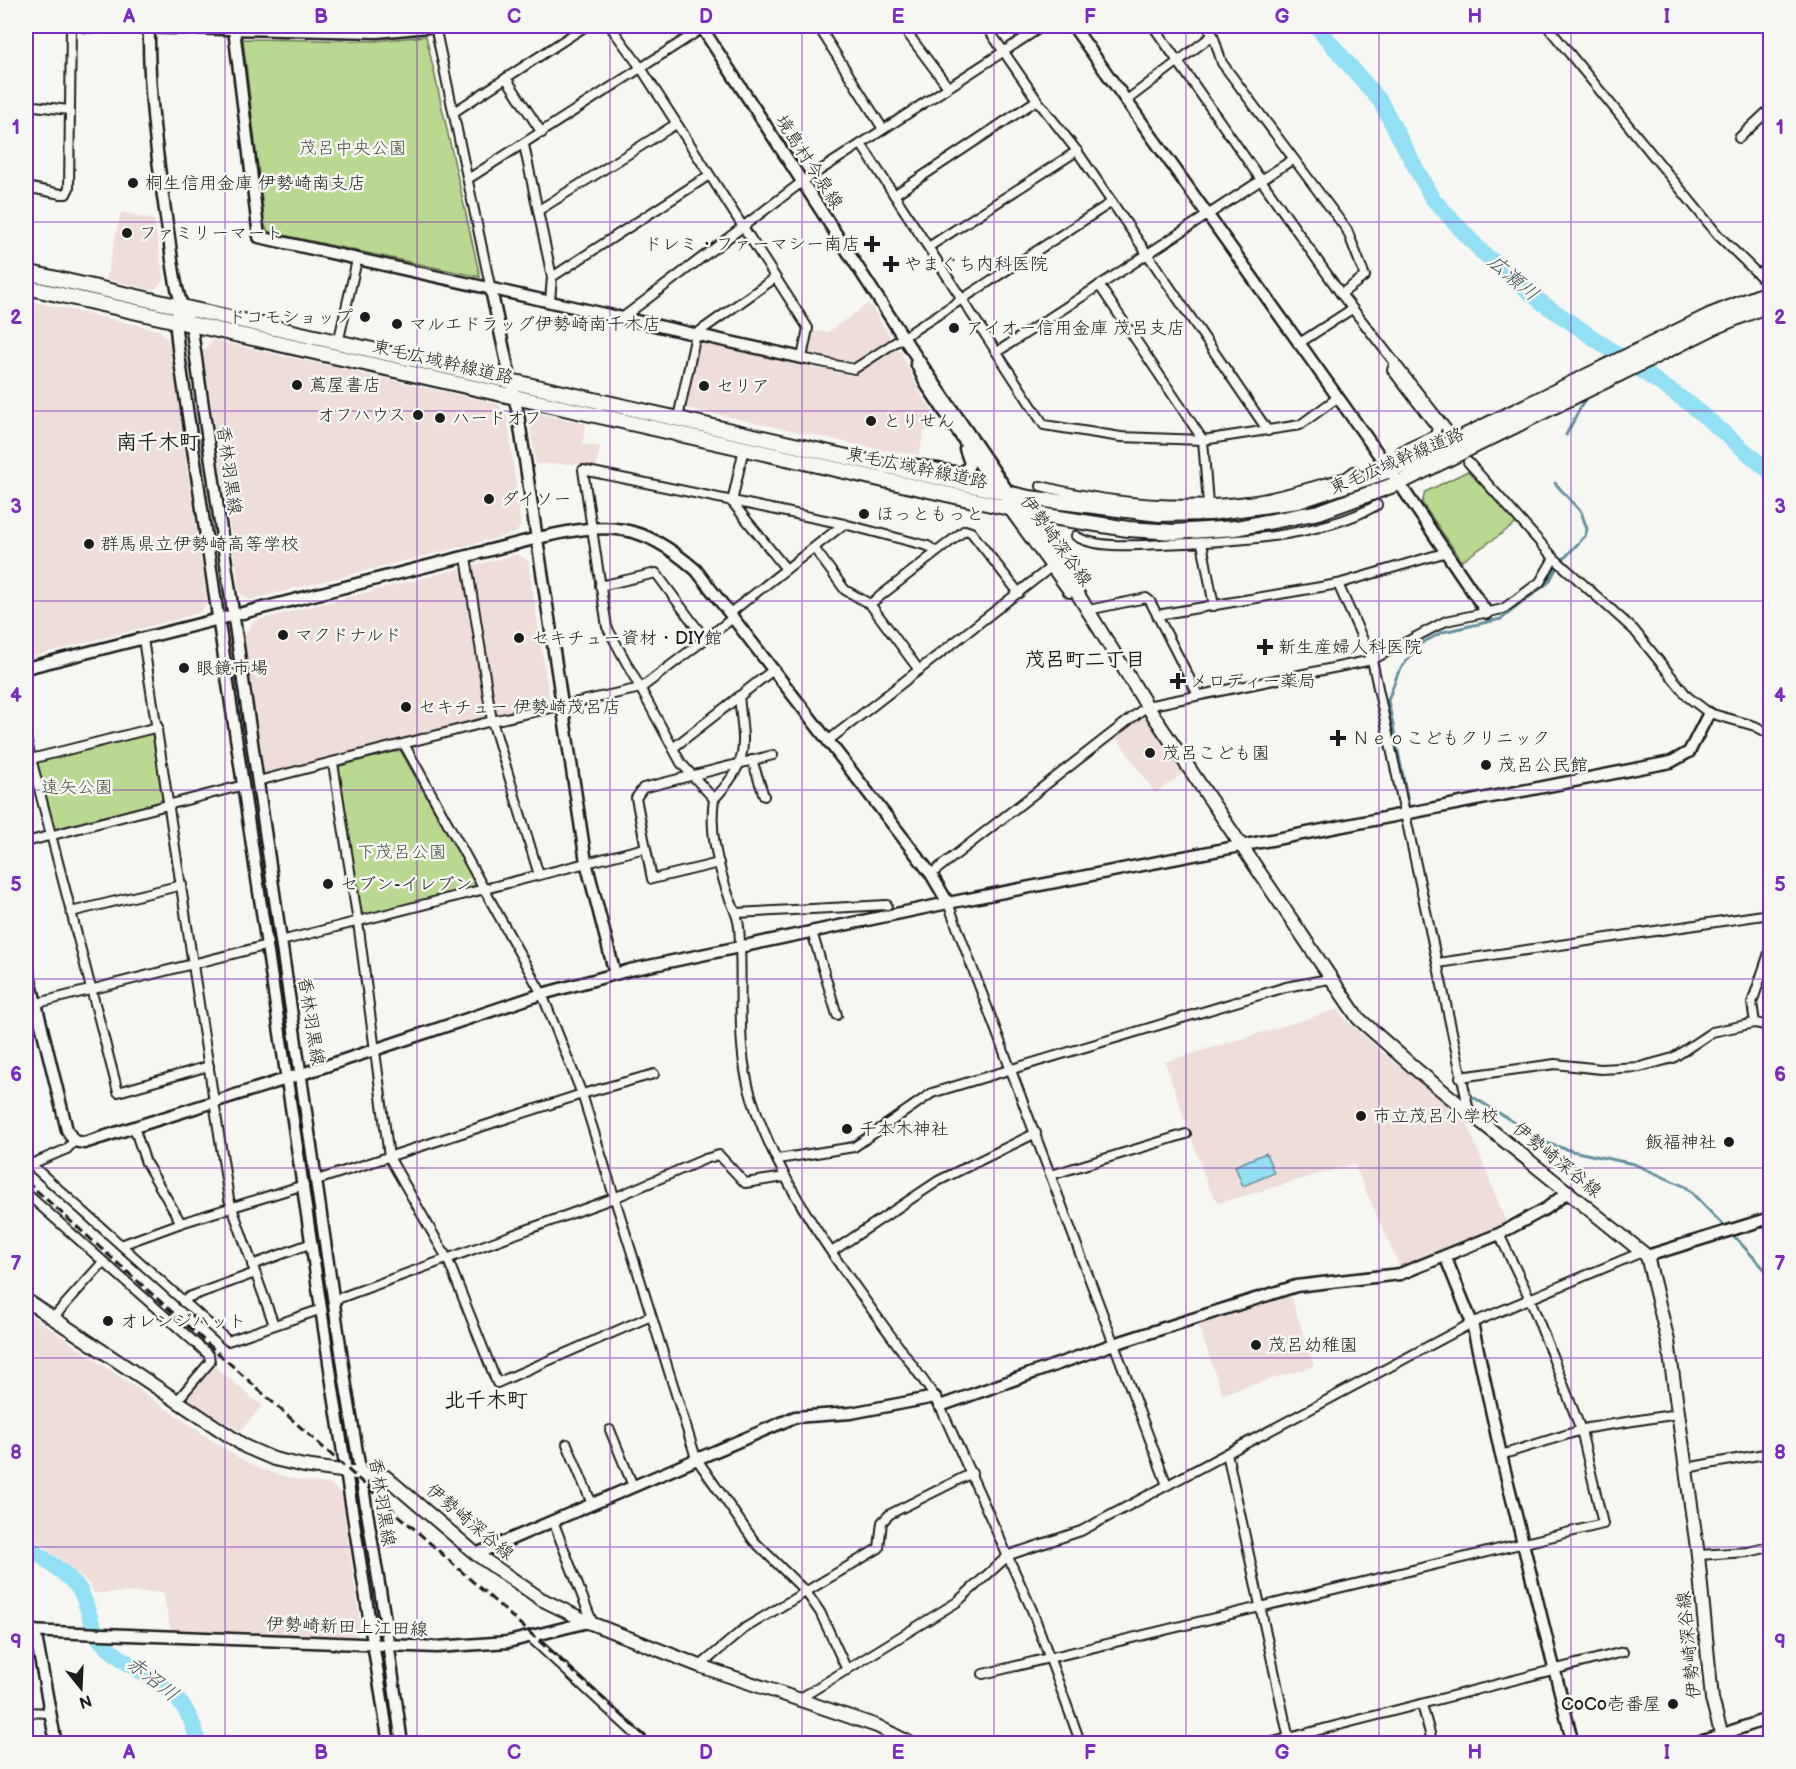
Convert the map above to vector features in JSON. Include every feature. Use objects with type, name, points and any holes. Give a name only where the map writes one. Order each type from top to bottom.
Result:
[{"type":"highway","name":"東毛広域幹線道路","points":[[26,272],[178,313],[191,324],[744,447],[1010,500],[1069,503],[1160,514],[1210,513],[1263,503],[1298,501],[1390,471],[1498,419],[1675,340],[1770,304]]},
{"type":"highway","name":"東毛広域幹線道路","points":[[26,287],[338,342],[889,466],[1087,524],[1150,531],[1236,528],[1297,518],[1350,503],[1399,483],[1512,429],[1675,340],[1709,316],[1768,287]]},
{"type":"main road","name":"伊勢崎深谷線","points":[[1010,500],[1051,567],[1088,613]]},
{"type":"main road","name":"伊勢崎深谷線","points":[[1010,500],[1073,584],[1088,613],[1146,706],[1243,846],[1329,980],[1374,1035],[1644,1254],[1668,1341],[1698,1555],[1712,1699],[1722,1740]]},
{"type":"main road","name":"伊勢崎深谷線","points":[[26,1300],[176,1402],[261,1454],[304,1466],[386,1477],[476,1554],[541,1599],[590,1623],[700,1665],[877,1726],[912,1743]]},
{"type":"street","points":[[26,187],[66,194],[69,188],[71,26]]},
{"type":"street","points":[[86,26],[234,27],[377,32],[436,26],[514,396],[538,538],[560,705],[586,862],[615,974]]},
{"type":"street","name":"香林羽黒線","points":[[149,26],[155,137],[219,618],[345,1471],[389,1743]]},
{"type":"street","points":[[454,112],[586,26]]},
{"type":"street","points":[[610,26],[641,68],[708,176],[808,327],[802,358]]},
{"type":"street","points":[[468,180],[704,26]]},
{"type":"street","name":"境島村今泉線","points":[[704,26],[802,182],[1010,500]]},
{"type":"street","points":[[818,26],[883,129]]},
{"type":"street","points":[[902,26],[948,87]]},
{"type":"street","points":[[986,26],[1037,100],[1077,151],[1268,431]]},
{"type":"street","points":[[622,318],[802,182],[1043,26]]},
{"type":"street","points":[[1073,26],[1399,483],[1487,613]]},
{"type":"street","points":[[1153,26],[1341,294],[1449,432]]},
{"type":"street","points":[[1207,26],[1213,35],[1222,63],[1292,160],[1347,230],[1365,276],[1341,294]]},
{"type":"street","points":[[1547,26],[1718,235],[1758,273],[1768,287]]},
{"type":"street","points":[[234,27],[258,235],[263,239],[550,301],[851,370],[906,342],[962,299],[1112,202]]},
{"type":"street","points":[[1126,100],[1213,35]]},
{"type":"street","points":[[506,78],[542,133]]},
{"type":"street","points":[[894,195],[1037,100]]},
{"type":"street","points":[[26,105],[69,110]]},
{"type":"street","points":[[1739,138],[1770,109]]},
{"type":"street","points":[[538,210],[676,124]]},
{"type":"street","points":[[861,144],[930,246],[1044,425],[1121,437],[1203,440],[1300,424],[1337,398]]},
{"type":"street","points":[[524,145],[552,277],[550,301]]},
{"type":"street","points":[[930,246],[1077,151]]},
{"type":"street","points":[[997,352],[1292,160]]},
{"type":"street","points":[[552,277],[708,176]]},
{"type":"street","points":[[338,342],[357,260]]},
{"type":"street","points":[[1758,273],[1770,268]]},
{"type":"street","points":[[678,418],[696,334],[774,278]]},
{"type":"street","points":[[1099,285],[1203,440],[1208,504]]},
{"type":"street","points":[[1298,344],[1352,309]]},
{"type":"street","name":"香林羽黒線","points":[[191,324],[334,1300],[402,1743]]},
{"type":"street","name":"境島村今泉線","points":[[906,342],[926,384],[946,417],[1010,500]]},
{"type":"street","points":[[1395,362],[1392,370],[1437,428],[1435,435],[1401,451]]},
{"type":"street","points":[[889,466],[917,465],[956,473],[964,472],[969,463],[969,457],[946,417]]},
{"type":"street","points":[[732,502],[744,447]]},
{"type":"street","points":[[1468,462],[1558,561],[1635,630],[1688,697],[1708,713],[1755,726],[1770,734]]},
{"type":"street","points":[[714,799],[692,776],[673,748],[607,627],[583,470],[844,524],[928,546],[936,552]]},
{"type":"street","points":[[1041,486],[1083,497],[1156,504],[1263,503],[1346,477],[1354,471]]},
{"type":"street","points":[[1069,503],[1083,497]]},
{"type":"street","points":[[732,502],[786,569]]},
{"type":"street","points":[[1334,521],[1350,503]]},
{"type":"street","points":[[1076,536],[1087,541],[1119,545],[1202,543],[1267,537],[1334,521],[1377,506]]},
{"type":"street","points":[[258,781],[560,705],[641,688],[705,639],[786,569],[844,524]]},
{"type":"street","points":[[26,668],[466,556],[590,527],[610,527],[635,532],[665,546],[696,570],[931,874],[948,903],[1167,1485]]},
{"type":"street","points":[[870,604],[965,530],[971,532],[1019,593]]},
{"type":"street","points":[[1150,531],[1172,544]]},
{"type":"street","points":[[1202,543],[1214,606]]},
{"type":"street","points":[[814,548],[845,590],[870,604],[919,670]]},
{"type":"street","points":[[1157,615],[1338,584],[1447,552]]},
{"type":"street","points":[[466,556],[492,722],[539,875]]},
{"type":"street","points":[[931,874],[1146,706],[1372,660],[1446,621],[1503,609],[1540,582],[1558,561]]},
{"type":"street","points":[[829,740],[1051,567]]},
{"type":"street","points":[[600,586],[656,573],[705,639]]},
{"type":"street","points":[[1338,584],[1372,660],[1469,1113]]},
{"type":"street","points":[[1088,613],[1093,609],[1146,598],[1198,695]]},
{"type":"street","points":[[143,639],[230,1208],[274,1325]]},
{"type":"street","points":[[673,748],[774,669]]},
{"type":"street","points":[[739,696],[743,742],[742,763],[714,799],[712,828],[719,863],[736,913],[739,946],[738,981],[746,1068],[752,1099],[785,1177],[833,1251],[938,1402],[1009,1555],[1081,1743]]},
{"type":"street","points":[[26,963],[31,1005],[67,1130],[74,1141],[84,1143],[287,1079],[542,994],[615,974],[948,903],[1671,762],[1689,752],[1708,713]]},
{"type":"street","points":[[31,759],[158,728]]},
{"type":"street","points":[[26,739],[118,1092],[209,1066]]},
{"type":"street","points":[[404,744],[542,994],[582,1094],[696,1458],[754,1541],[806,1592],[820,1612],[847,1670]]},
{"type":"street","points":[[719,863],[656,880],[650,876],[636,798],[643,788],[773,755]]},
{"type":"street","points":[[752,760],[764,796]]},
{"type":"street","points":[[333,763],[358,922],[389,1157],[448,1260],[497,1383],[651,1316]]},
{"type":"street","points":[[26,842],[243,785]]},
{"type":"street","points":[[281,941],[645,848]]},
{"type":"street","points":[[71,912],[182,885]]},
{"type":"street","points":[[736,913],[887,905]]},
{"type":"street","points":[[1438,963],[1770,914]]},
{"type":"street","points":[[812,932],[837,1015]]},
{"type":"street","points":[[31,1005],[268,945]]},
{"type":"street","points":[[1755,1023],[1752,1003],[1770,950]]},
{"type":"street","points":[[778,1158],[854,1146],[932,1093],[1286,987],[1329,980]]},
{"type":"street","points":[[1460,1077],[1555,1064],[1601,1069],[1640,1067],[1673,1058],[1712,1032],[1755,1023],[1770,1026]]},
{"type":"street","points":[[317,1180],[582,1094],[654,1074]]},
{"type":"street","points":[[134,1127],[146,1163],[181,1222]]},
{"type":"street","points":[[833,1251],[938,1180],[1036,1133]]},
{"type":"street","points":[[1051,1175],[1186,1134]]},
{"type":"street","points":[[74,1141],[67,1149],[27,1164],[228,1341],[321,1309]]},
{"type":"street","points":[[334,1300],[614,1198],[719,1155],[745,1183],[785,1177]]},
{"type":"street","points":[[121,1245],[181,1222],[304,1185]]},
{"type":"street","points":[[476,1554],[795,1417],[851,1413],[938,1402],[1296,1286],[1400,1274],[1499,1234],[1547,1208],[1569,1191]]},
{"type":"street","points":[[26,1193],[211,1359],[176,1402]]},
{"type":"street","points":[[799,1699],[957,1602],[1009,1555],[1081,1531],[1472,1323],[1644,1254],[1770,1218]]},
{"type":"street","points":[[983,1674],[1603,1524],[1581,1430],[1530,1299],[1499,1234]]},
{"type":"street","points":[[252,1265],[312,1243]]},
{"type":"street","points":[[1445,1256],[1472,1323],[1501,1455],[1573,1743]]},
{"type":"street","points":[[53,1318],[103,1262]]},
{"type":"street","points":[[183,1302],[189,1297],[255,1273]]},
{"type":"street","points":[[1501,1455],[1581,1430],[1678,1414]]},
{"type":"street","points":[[610,1430],[633,1486]]},
{"type":"street","points":[[567,1444],[591,1504]]},
{"type":"street","points":[[1227,1453],[1289,1741]]},
{"type":"street","points":[[1686,1468],[1770,1453]]},
{"type":"street","points":[[700,1665],[745,1628],[879,1548],[882,1522],[890,1514],[972,1473]]},
{"type":"street","points":[[553,1521],[590,1623]]},
{"type":"street","points":[[1698,1555],[1748,1552],[1770,1547]]},
{"type":"street","name":"伊勢崎新田上江田線","points":[[30,1631],[388,1647],[486,1646],[590,1623]]},
{"type":"street","points":[[30,1631],[56,1743]]},
{"type":"street","points":[[530,1637],[646,1743]]},
{"type":"street","points":[[1264,1743],[1289,1741],[1623,1652]]},
{"type":"street","points":[[1422,1705],[1433,1743]]},
{"type":"street","points":[[26,1712],[50,1713]]},
{"type":"street","points":[[1694,1743],[1722,1740],[1770,1718]]},
{"type":"shaded area","points":[[121,212],[154,220],[164,280],[153,290],[106,279]]},
{"type":"shaded area","points":[[26,300],[159,330],[169,341],[207,602],[200,613],[26,658]]},
{"type":"shaded area","points":[[869,303],[890,336],[889,339],[850,364],[809,355],[806,351],[811,331],[828,332]]},
{"type":"shaded area","points":[[213,340],[498,404],[507,415],[521,525],[516,533],[249,600],[240,593],[203,351]]},
{"type":"shaded area","points":[[704,342],[853,376],[896,349],[901,352],[920,393],[940,421],[924,432],[919,455],[878,449],[683,407],[696,345]]},
{"type":"shaded area","points":[[536,413],[586,424],[582,444],[600,447],[596,467],[577,464],[536,464],[529,421]]},
{"type":"shaded area","points":[[518,554],[528,561],[550,702],[270,775],[265,772],[244,636],[254,621]]},
{"type":"shaded area","name":"茂呂こども園","points":[[1138,716],[1150,718],[1187,771],[1155,793],[1114,734]]},
{"type":"shaded area","points":[[1339,1009],[1341,1015],[1383,1053],[1466,1120],[1506,1222],[1400,1268],[1354,1164],[1219,1203],[1208,1186],[1165,1062]]},
{"type":"shaded area","name":"茂呂幼稚園","points":[[1290,1294],[1314,1366],[1222,1394],[1198,1323]]},
{"type":"shaded area","points":[[26,1312],[232,1454],[260,1469],[293,1479],[332,1485],[341,1494],[360,1622],[355,1636],[171,1630],[163,1592],[93,1593],[90,1584],[26,1532]]},
{"type":"shaded area","points":[[213,1365],[262,1406],[240,1431],[190,1400],[186,1394]]},
{"type":"green space","name":"茂呂中央公園","points":[[426,36],[480,277],[269,232],[265,227],[243,39],[375,41]]},
{"type":"green space","points":[[1468,471],[1517,523],[1462,561],[1422,503],[1425,492]]},
{"type":"green space","name":"遠矢公園","points":[[151,734],[154,736],[163,798],[160,802],[55,829],[51,826],[35,764],[38,761]]},
{"type":"green space","name":"下茂呂公園","points":[[400,750],[477,885],[365,915],[360,911],[338,769],[340,766]]},
{"type":"water","points":[[1266,1153],[1274,1173],[1243,1186],[1235,1166]]},
{"type":"waterway","name":"広瀬川","points":[[1316,26],[1380,101],[1432,198],[1482,252],[1541,302],[1690,404],[1770,472]]},
{"type":"waterway","points":[[1604,362],[1611,348]]},
{"type":"waterway","points":[[1566,435],[1586,397]]},
{"type":"waterway","points":[[1409,807],[1388,700],[1398,673],[1418,645],[1443,632],[1501,619],[1549,582],[1558,565],[1585,536],[1587,529],[1581,512],[1555,483]]},
{"type":"waterway","points":[[1473,1097],[1549,1144],[1634,1164],[1686,1187],[1726,1228]]},
{"type":"waterway","points":[[1731,1233],[1770,1275]]},
{"type":"waterway","name":"赤沼川","points":[[26,1544],[68,1577],[79,1589],[95,1631],[103,1643],[118,1656],[161,1684],[184,1707],[192,1723],[198,1744]]},
{"type":"railway","points":[[26,1181],[654,1744]]},
{"type":"place","name":"桐生信用金庫 伊勢崎南支店","points":[[133,183]]},
{"type":"place","name":"ファミリーマート","points":[[127,233]]},
{"type":"place","name":"ドレミ・ファーマシー南店","points":[[872,244]]},
{"type":"place","name":"やまぐち内科医院","points":[[891,264]]},
{"type":"place","name":"ドコモショップ","points":[[365,317]]},
{"type":"place","name":"マルエドラッグ伊勢崎南千木店","points":[[397,324]]},
{"type":"place","name":"アイオー信用金庫 茂呂支店","points":[[954,328]]},
{"type":"place","name":"蔦屋書店","points":[[297,385]]},
{"type":"place","name":"セリア","points":[[704,386]]},
{"type":"place","name":"オフハウス","points":[[418,415]]},
{"type":"place","name":"ハードオフ","points":[[440,418]]},
{"type":"place","name":"とりせん","points":[[871,421]]},
{"type":"place","name":"ダイソー","points":[[489,499]]},
{"type":"place","name":"ほっともっと","points":[[864,514]]},
{"type":"place","name":"群馬県立伊勢崎高等学校","points":[[89,544]]},
{"type":"place","name":"マクドナルド","points":[[283,635]]},
{"type":"place","name":"セキチュー資材・DIY館","points":[[519,638]]},
{"type":"place","name":"新生産婦人科医院","points":[[1265,647]]},
{"type":"place","name":"眼鏡市場","points":[[184,668]]},
{"type":"place","name":"メロディー薬局","points":[[1178,681]]},
{"type":"place","name":"セキチュー 伊勢崎茂呂店","points":[[406,707]]},
{"type":"place","name":"Ｎｅｏこどもクリニック","points":[[1338,738]]},
{"type":"place","name":"茂呂こども園","points":[[1150,753]]},
{"type":"place","name":"茂呂公民館","points":[[1486,765]]},
{"type":"place","name":"セブン-イレブン","points":[[328,884]]},
{"type":"place","name":"市立茂呂小学校","points":[[1361,1116]]},
{"type":"place","name":"千本木神社","points":[[847,1129]]},
{"type":"place","name":"飯福神社","points":[[1729,1142]]},
{"type":"place","name":"オレンジハット","points":[[108,1321]]},
{"type":"place","name":"茂呂幼稚園","points":[[1256,1345]]},
{"type":"place","name":"CoCo壱番屋","points":[[1673,1704]]},
{"type":"district","name":"南千木町","points":[[158,442]]},
{"type":"district","name":"茂呂町二丁目","points":[[1085,660]]},
{"type":"district","name":"北千木町","points":[[486,1400]]}]
